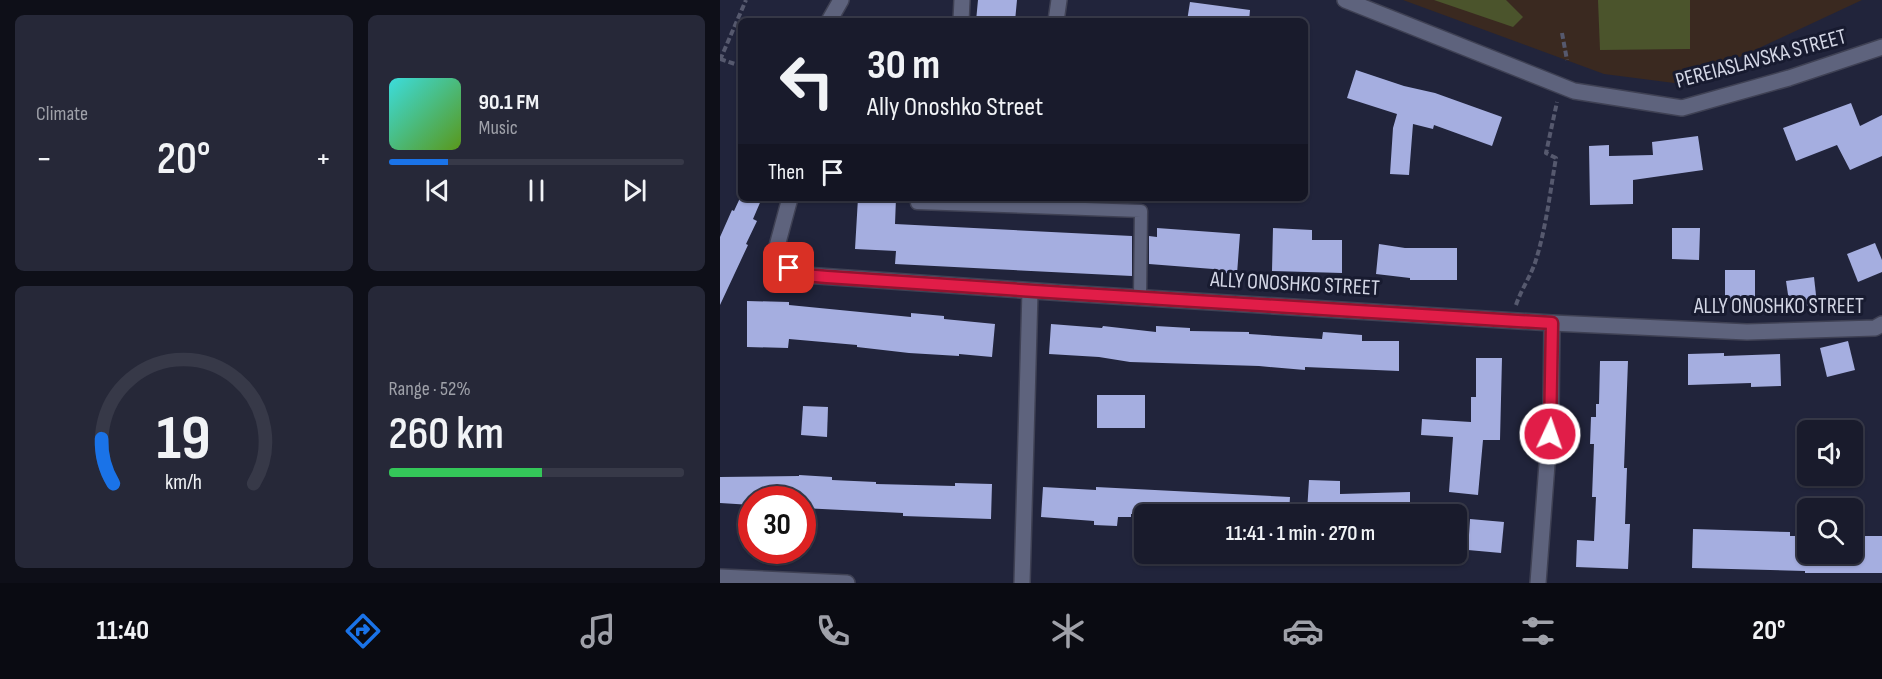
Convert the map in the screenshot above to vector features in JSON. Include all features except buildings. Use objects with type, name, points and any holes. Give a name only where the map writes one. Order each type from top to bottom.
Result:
[{"type":"street","points":[[831,18],[841,0]]},
{"type":"street","points":[[960,18],[962,0]]},
{"type":"street","points":[[1056,18],[1059,0]]},
{"type":"street","name":"PEREIASLAVSKA STREET","points":[[1345,0],[1574,91],[1682,108],[1789,78],[1882,47]]},
{"type":"street","name":"ALLY ONOSHKO STREET","points":[[789,201],[773,261],[804,275],[1552,323],[1747,332],[1875,328],[1882,324]]},
{"type":"street","points":[[1022,583],[1030,291]]},
{"type":"street","points":[[1538,583],[1551,411],[1552,323]]},
{"type":"street","points":[[720,577],[847,583]]},
{"type":"lane","points":[[916,201],[916,203],[1141,211],[1140,297]]},
{"type":"path","points":[[738,18],[746,0]]},
{"type":"path","points":[[738,18],[720,60],[738,65]]},
{"type":"path","points":[[1562,33],[1567,60]]},
{"type":"path","points":[[1511,320],[1541,244],[1556,158],[1546,153],[1561,86]]},
{"type":"shaded area","points":[[1403,0],[1862,0],[1682,84],[1604,74]]},
{"type":"green space","points":[[1434,0],[1506,0],[1523,17],[1513,27]]},
{"type":"green space","points":[[1598,0],[1690,0],[1690,49],[1600,50]]},
{"type":"green space","points":[[999,201],[1129,201],[1128,207]]},
{"type":"route","points":[[789,268],[804,275],[827,277],[1552,323],[1550,434]]}]
